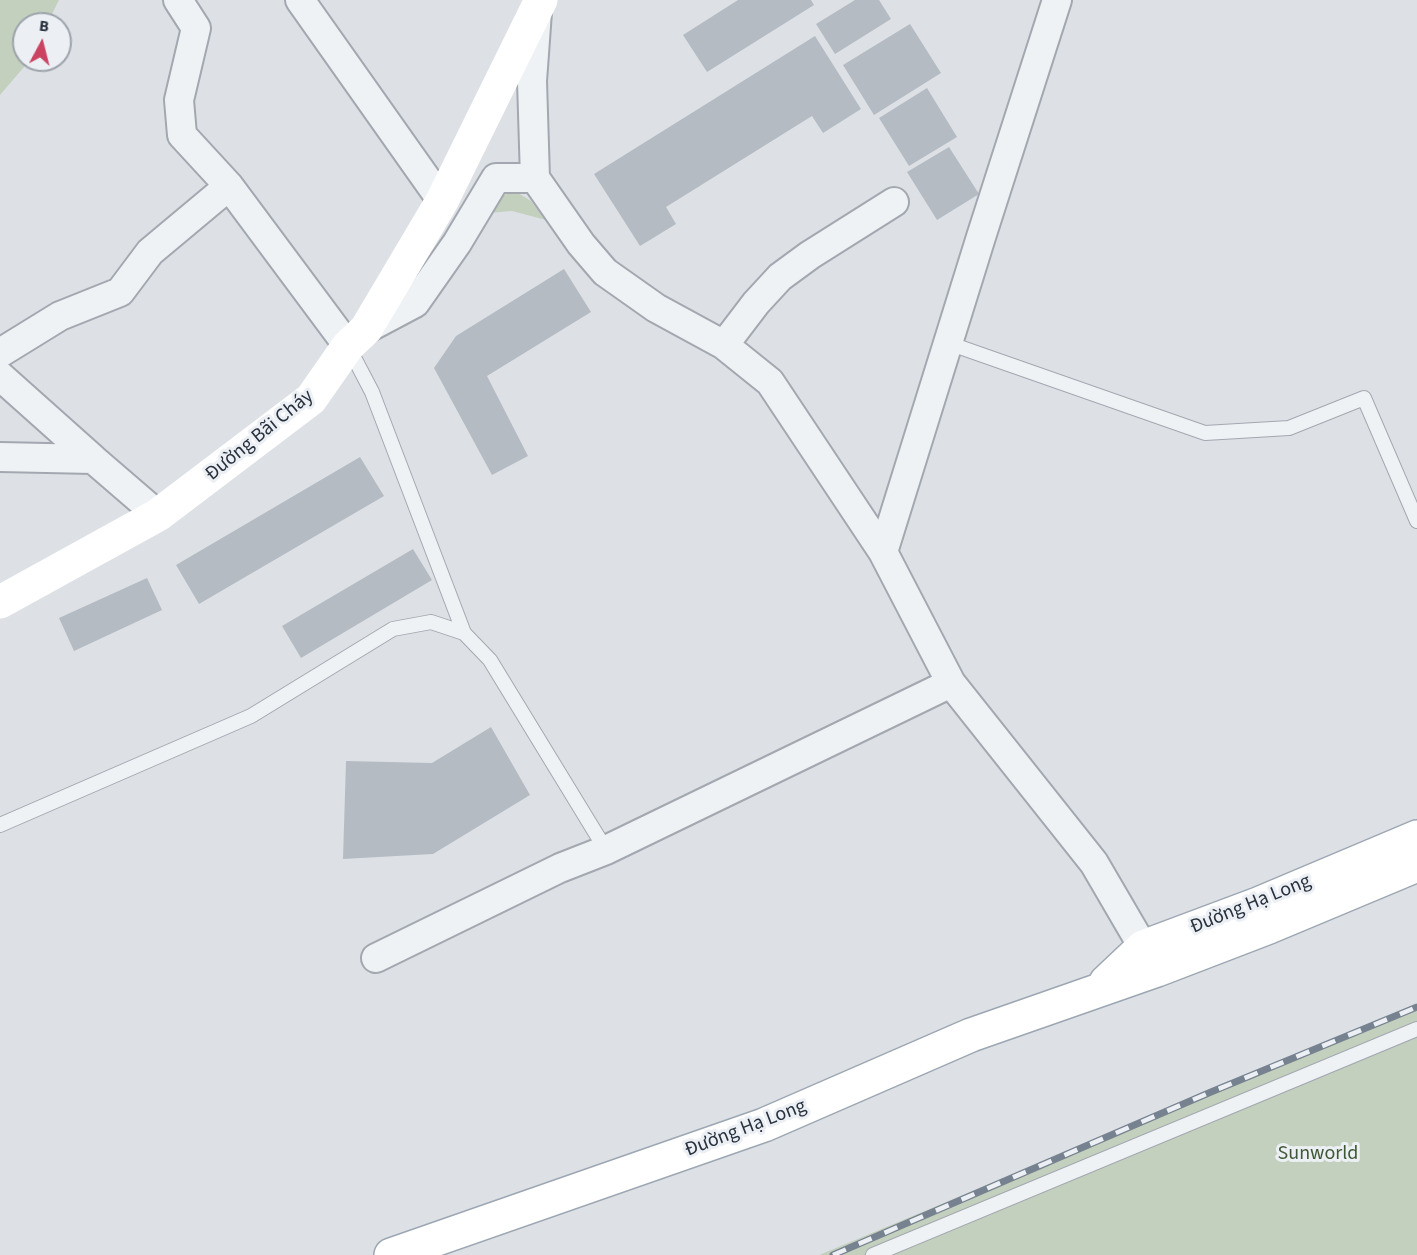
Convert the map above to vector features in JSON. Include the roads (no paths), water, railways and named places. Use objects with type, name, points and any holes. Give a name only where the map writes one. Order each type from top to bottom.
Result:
[{"type":"main road","name":"Đường Bãi Cháy","points":[[0,602],[158,515],[311,399],[357,338],[442,201],[540,4]]},
{"type":"main road","name":"Đường Hạ Long","points":[[1096,990],[1143,947],[1258,904],[1417,837]]},
{"type":"main road","name":"Đường Hạ Long","points":[[391,1255],[764,1125],[971,1035],[1157,970],[1417,866]]},
{"type":"street","points":[[178,0],[196,28],[179,100],[182,135],[229,186],[357,338],[415,303],[457,243],[496,178],[535,178]]},
{"type":"street","points":[[300,0],[442,201]]},
{"type":"street","points":[[883,552],[1057,0]]},
{"type":"street","points":[[540,4],[532,81],[535,178],[581,244],[605,272],[656,308],[724,345],[770,382],[883,552],[951,683],[1094,863],[1143,947]]},
{"type":"street","points":[[0,353],[60,316],[120,292],[150,252],[229,186]]},
{"type":"street","points":[[724,345],[756,303],[780,277],[810,255],[894,202]]},
{"type":"street","points":[[0,376],[158,515]]},
{"type":"street","points":[[0,457],[93,459]]},
{"type":"street","points":[[376,958],[560,868],[606,850],[951,683]]},
{"type":"lane","points":[[357,338],[372,393],[464,633],[490,660],[606,850]]},
{"type":"lane","points":[[948,342],[1205,433],[1289,428],[1364,398],[1417,521]]},
{"type":"lane","points":[[0,825],[252,716],[393,629],[431,622],[464,633]]},
{"type":"lane","points":[[873,1255],[1417,1029]]},
{"type":"railway","points":[[833,1255],[1211,1092],[1417,1007]]},
{"type":"park label","name":"Sunworld","points":[[1318,1155]]}]
